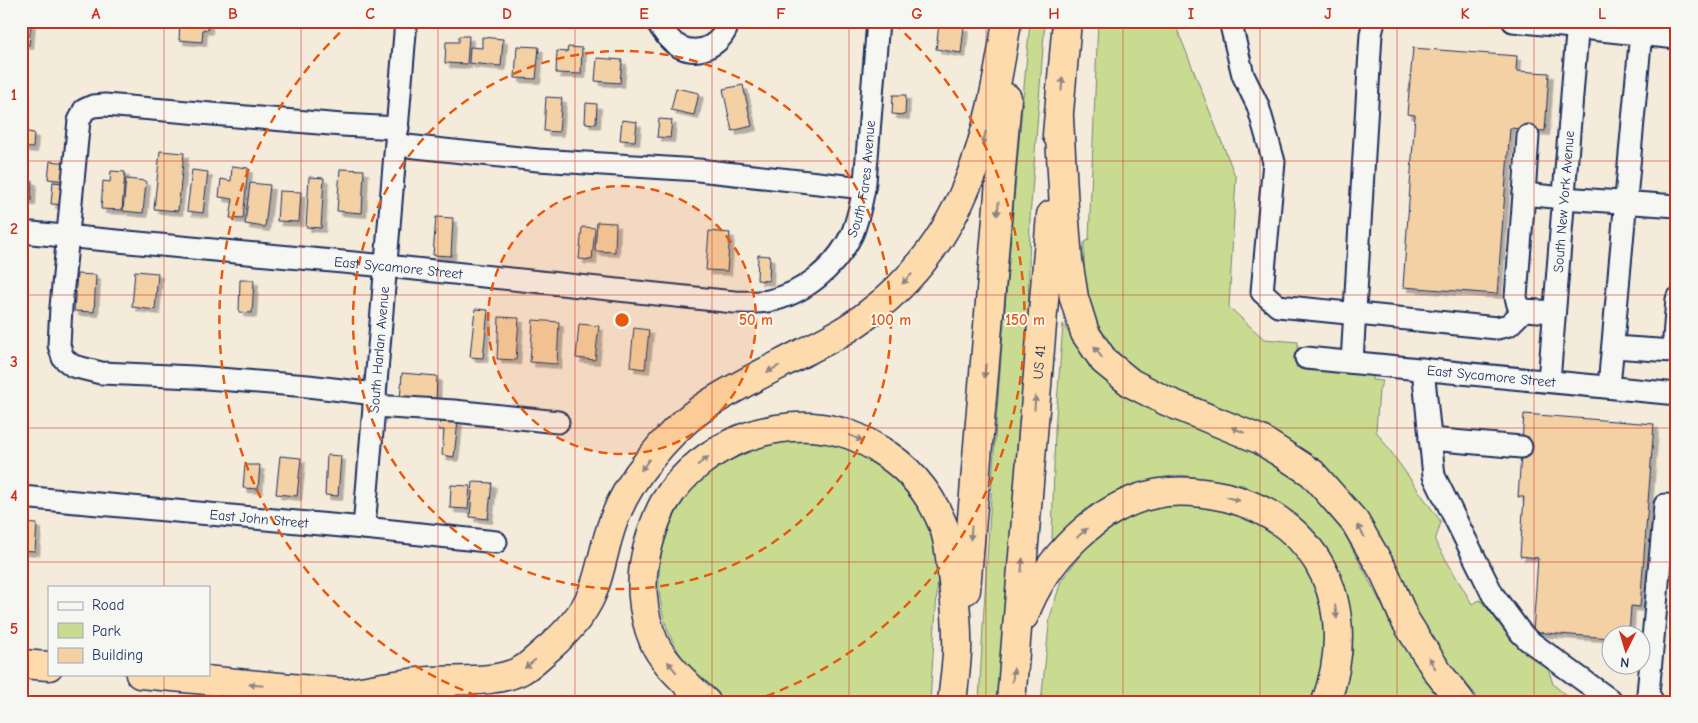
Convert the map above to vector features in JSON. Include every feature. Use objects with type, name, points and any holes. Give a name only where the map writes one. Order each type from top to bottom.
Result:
[{"type":"highway","points":[[347,693],[428,681],[494,679],[522,670],[567,632],[591,597],[613,522],[624,499],[648,461],[676,430],[699,410],[721,396],[843,331],[866,316],[888,299],[932,250],[966,191],[978,159],[1001,61],[1007,21]]},
{"type":"highway","points":[[952,702],[965,603],[1014,21]]},
{"type":"highway","name":"US 41","points":[[1011,702],[1067,21]]},
{"type":"highway","points":[[1059,118],[1068,260],[1074,298],[1085,333],[1104,361],[1130,383],[1166,401],[1261,440],[1312,472],[1355,522],[1385,574],[1405,620],[1437,671],[1461,702]]},
{"type":"highway","points":[[706,702],[688,686],[654,643],[644,603],[642,580],[645,556],[652,531],[666,500],[687,474],[704,459],[740,439],[761,432],[780,428],[811,427],[846,433],[871,444],[887,454],[915,478],[935,508],[944,527],[954,586],[957,651],[952,702]]},
{"type":"highway","points":[[1015,648],[1025,614],[1048,568],[1083,531],[1130,502],[1154,494],[1182,491],[1211,494],[1241,501],[1287,525],[1318,560],[1330,583],[1338,633],[1337,657],[1332,684],[1326,702]]},
{"type":"highway","points":[[21,664],[48,666]]},
{"type":"highway","points":[[162,676],[444,702]]},
{"type":"street","name":"South Harlan Avenue","points":[[364,528],[398,136],[406,21]]},
{"type":"street","points":[[656,21],[680,48],[698,50],[719,41],[729,21]]},
{"type":"street","name":"South Fares Avenue","points":[[774,299],[800,289],[815,280],[842,251],[852,234],[858,218],[864,188],[878,21]]},
{"type":"street","points":[[1230,21],[1243,76],[1258,106],[1274,162],[1262,292],[1278,306],[1497,328],[1509,325],[1524,310]]},
{"type":"street","points":[[1352,362],[1371,34],[1374,21]]},
{"type":"street","points":[[1513,21],[1641,28],[1677,38]]},
{"type":"street","name":"South New York Avenue","points":[[1549,381],[1577,24]]},
{"type":"street","points":[[1609,387],[1641,28]]},
{"type":"street","points":[[558,422],[375,400],[299,385],[194,377],[101,373],[73,366],[63,358],[59,345],[79,121],[84,110],[93,106],[105,105],[342,125],[538,160],[698,170],[864,188]]},
{"type":"street","points":[[1528,136],[1516,297],[1518,305],[1524,310],[1554,312]]},
{"type":"street","points":[[1524,194],[1677,206]]},
{"type":"street","name":"East Sycamore Street","points":[[21,232],[386,266],[734,302],[761,302],[774,299]]},
{"type":"street","points":[[1613,347],[1673,351],[1677,299]]},
{"type":"street","name":"East Sycamore Street","points":[[1306,358],[1677,394]]},
{"type":"street","points":[[1423,369],[1434,476],[1493,595],[1528,640],[1614,702]]},
{"type":"street","points":[[1430,439],[1521,447]]},
{"type":"street","name":"East John Street","points":[[21,497],[496,542]]},
{"type":"street","points":[[1653,702],[1648,694],[1665,505],[1677,506]]},
{"type":"green space","points":[[1030,21],[1045,21],[1030,218],[1028,319],[1024,374],[999,702],[979,702],[1001,362]]},
{"type":"green space","points":[[1098,21],[1174,21],[1236,178],[1229,307],[1264,339],[1298,342],[1296,367],[1372,374],[1372,380],[1383,381],[1379,390],[1376,431],[1441,522],[1435,541],[1472,604],[1480,600],[1514,639],[1547,665],[1553,684],[1573,702],[1482,702],[1452,667],[1419,618],[1372,524],[1321,462],[1258,424],[1200,398],[1157,383],[1131,366],[1109,343],[1092,314],[1084,285],[1084,243],[1089,239]]},
{"type":"green space","points":[[1063,324],[1088,363],[1127,398],[1237,440],[1304,485],[1344,533],[1392,624],[1435,693],[1443,702],[1342,702],[1353,649],[1345,590],[1322,544],[1287,508],[1243,485],[1181,475],[1135,484],[1090,506],[1057,540],[1052,539],[1055,430]]},
{"type":"green space","points":[[807,439],[845,447],[866,456],[884,467],[912,497],[922,514],[930,534],[938,577],[930,702],[729,702],[697,676],[673,642],[665,621],[660,599],[659,577],[661,555],[667,533],[676,513],[688,495],[717,465],[761,444]]},
{"type":"green space","points":[[1187,503],[1214,506],[1241,515],[1267,529],[1294,550],[1312,577],[1325,637],[1323,671],[1312,702],[1041,702],[1050,617],[1061,581],[1090,542],[1123,518],[1152,507]]},
{"type":"building","points":[[21,21],[31,22],[29,45],[21,44]]},
{"type":"building","points":[[180,21],[208,21],[208,30],[203,29],[202,42],[179,40]]},
{"type":"building","points":[[939,24],[964,27],[961,53],[936,49]]},
{"type":"building","points":[[459,36],[469,36],[467,64],[445,63],[446,42],[459,42]]},
{"type":"building","points":[[482,37],[503,39],[501,66],[469,63],[470,47],[482,48]]},
{"type":"building","points":[[517,46],[539,47],[536,79],[515,78]]},
{"type":"building","points":[[568,47],[582,48],[581,74],[556,73],[557,51],[567,52]]},
{"type":"building","points":[[1413,48],[1517,56],[1516,71],[1549,73],[1545,131],[1510,128],[1497,294],[1403,287],[1415,115],[1407,114]]},
{"type":"building","points":[[597,58],[622,60],[620,83],[595,81]]},
{"type":"building","points":[[743,85],[752,126],[732,131],[723,89]]},
{"type":"building","points":[[676,88],[699,93],[694,115],[671,110]]},
{"type":"building","points":[[893,95],[906,95],[905,115],[892,114]]},
{"type":"building","points":[[546,97],[562,98],[559,132],[544,131]]},
{"type":"building","points":[[586,103],[597,104],[596,124],[585,123]]},
{"type":"building","points":[[21,108],[25,108],[23,128],[21,128]]},
{"type":"building","points":[[659,119],[672,120],[670,138],[657,137]]},
{"type":"building","points":[[622,120],[637,122],[635,141],[620,140]]},
{"type":"building","points":[[21,131],[34,133],[33,148],[21,147]]},
{"type":"building","points":[[160,151],[184,153],[178,211],[154,209]]},
{"type":"building","points":[[50,161],[69,163],[67,181],[48,179]]},
{"type":"building","points":[[232,166],[248,168],[243,219],[230,218],[233,199],[219,197],[221,179],[231,181]]},
{"type":"building","points":[[340,169],[364,170],[362,213],[337,211]]},
{"type":"building","points":[[192,170],[208,172],[203,213],[187,211]]},
{"type":"building","points":[[111,171],[125,172],[122,210],[101,209],[103,181],[110,182]]},
{"type":"building","points":[[309,177],[324,178],[321,228],[306,227]]},
{"type":"building","points":[[21,179],[32,180],[31,201],[21,201]]},
{"type":"building","points":[[126,179],[146,181],[143,213],[123,211]]},
{"type":"building","points":[[53,182],[71,184],[69,205],[51,204]]},
{"type":"building","points":[[250,183],[270,185],[265,227],[245,224]]},
{"type":"building","points":[[279,191],[301,192],[299,222],[277,221]]},
{"type":"building","points":[[436,217],[453,218],[451,256],[433,255]]},
{"type":"building","points":[[597,222],[616,223],[615,252],[595,251]]},
{"type":"building","points":[[582,227],[595,228],[592,260],[579,259]]},
{"type":"building","points":[[709,231],[730,233],[727,271],[706,270]]},
{"type":"building","points":[[758,255],[770,256],[769,281],[757,280]]},
{"type":"building","points":[[135,271],[158,273],[155,310],[132,307]]},
{"type":"building","points":[[77,274],[96,275],[94,312],[74,311]]},
{"type":"building","points":[[240,280],[254,280],[252,313],[239,312]]},
{"type":"building","points":[[475,309],[488,310],[483,358],[470,357]]},
{"type":"building","points":[[499,317],[519,318],[516,360],[497,359]]},
{"type":"building","points":[[533,320],[559,322],[557,364],[530,362]]},
{"type":"building","points":[[579,324],[599,326],[595,360],[576,358]]},
{"type":"building","points":[[634,328],[649,330],[645,369],[630,367]]},
{"type":"building","points":[[402,373],[437,376],[436,403],[400,401]]},
{"type":"building","points":[[1524,414],[1654,424],[1640,607],[1631,606],[1630,626],[1600,626],[1600,637],[1533,632],[1538,558],[1520,556],[1524,497],[1518,497]]},
{"type":"building","points":[[440,419],[458,421],[454,457],[442,455],[444,430],[439,430]]},
{"type":"building","points":[[327,455],[341,456],[338,496],[325,495]]},
{"type":"building","points":[[280,456],[301,458],[297,496],[276,494]]},
{"type":"building","points":[[245,465],[260,465],[258,489],[243,488]]},
{"type":"building","points":[[473,482],[492,483],[488,519],[470,517]]},
{"type":"building","points":[[451,485],[470,486],[468,509],[450,508]]},
{"type":"building","points":[[21,523],[37,524],[35,551],[21,550]]}]
